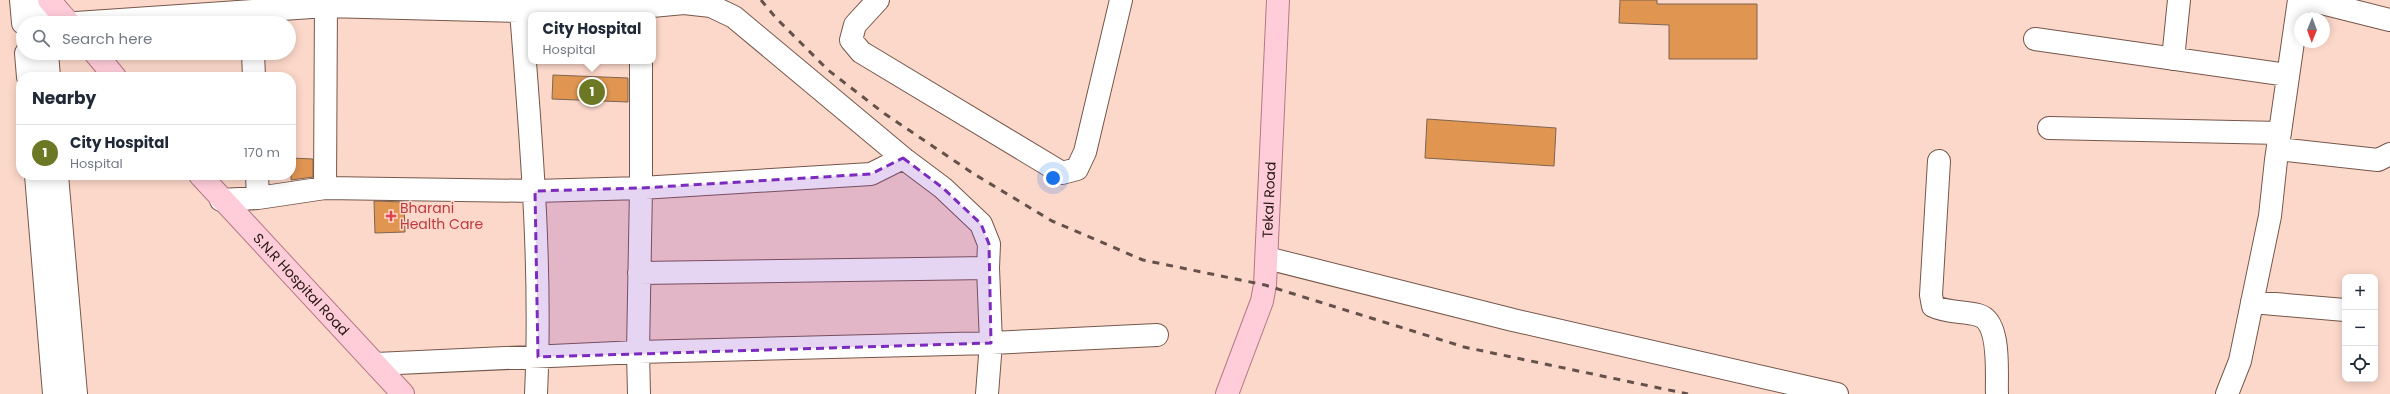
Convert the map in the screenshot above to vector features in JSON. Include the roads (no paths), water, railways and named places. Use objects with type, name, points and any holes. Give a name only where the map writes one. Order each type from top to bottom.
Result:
[{"type":"main road","points":[[49,0],[63,16]]},
{"type":"main road","name":"Tekal Road","points":[[1227,394],[1262,301],[1267,258],[1278,0]]},
{"type":"main road","points":[[101,60],[112,72]]},
{"type":"main road","name":"S.N.R Hospital Road","points":[[204,180],[221,200],[403,394]]},
{"type":"street","points":[[21,0],[22,16]]},
{"type":"street","points":[[42,0],[43,16]]},
{"type":"street","points":[[878,0],[855,25],[851,40],[861,52],[1062,173],[1078,169],[1085,152],[1119,0]]},
{"type":"street","points":[[2174,59],[2179,0]]},
{"type":"street","points":[[2227,394],[2240,361],[2270,216],[2299,0]]},
{"type":"street","points":[[2310,0],[2390,20]]},
{"type":"street","points":[[325,188],[326,3]]},
{"type":"street","points":[[179,16],[252,11],[326,3],[518,6],[641,11],[684,3],[711,6],[734,17],[903,158],[943,188],[981,224],[989,244],[988,268],[991,343],[988,394]]},
{"type":"street","points":[[518,6],[536,191],[538,357],[536,394]]},
{"type":"street","points":[[2035,39],[2288,75]]},
{"type":"street","points":[[27,60],[28,72]]},
{"type":"street","points":[[48,60],[49,72]]},
{"type":"street","points":[[253,60],[254,72]]},
{"type":"street","points":[[639,394],[638,352],[641,188],[641,64]]},
{"type":"street","points":[[2049,128],[2279,141],[2378,160],[2390,154]]},
{"type":"street","points":[[221,200],[258,198],[325,188],[536,191],[641,188],[858,175],[872,174],[903,158]]},
{"type":"street","points":[[1939,162],[1931,295],[1933,306],[1940,310],[1980,315],[1990,323],[1995,340],[1996,394]]},
{"type":"street","points":[[36,180],[54,394]]},
{"type":"street","points":[[57,180],[76,394]]},
{"type":"street","points":[[257,180],[258,198]]},
{"type":"street","points":[[1267,258],[1513,320],[1837,394]]},
{"type":"street","points":[[639,273],[988,268]]},
{"type":"street","points":[[2252,302],[2342,310]]},
{"type":"street","points":[[376,364],[638,352],[991,343],[1157,335]]},
{"type":"railway","points":[[761,0],[776,18],[828,70],[885,114],[974,174],[1052,221],[1143,260],[1265,285],[1464,347],[1688,394]]},
{"type":"place","name":"City Hospital","points":[[592,92]]},
{"type":"place","name":"Bharani Health Care","points":[[391,216]]}]
